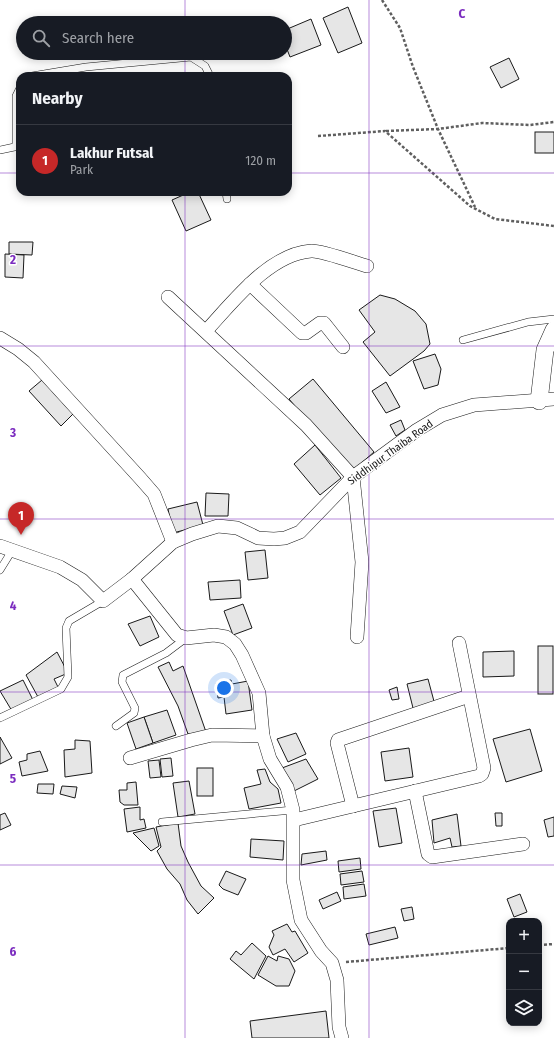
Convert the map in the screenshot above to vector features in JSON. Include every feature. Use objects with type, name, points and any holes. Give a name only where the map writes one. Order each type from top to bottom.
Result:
[{"type":"street","points":[[206,331],[250,284],[288,256],[312,251],[367,266]]},
{"type":"street","points":[[250,284],[302,333],[306,334],[320,323],[324,324],[343,347]]},
{"type":"street","points":[[168,297],[306,425],[353,477],[362,562],[357,637]]},
{"type":"street","points":[[546,400],[545,350],[554,330]]},
{"type":"street","points":[[0,338],[18,349],[34,362],[154,494],[173,542]]},
{"type":"street","name":"Siddhipur Thaiba Road","points":[[103,601],[132,579],[173,542],[218,526],[238,528],[258,538],[285,538],[300,532],[353,477],[417,430],[442,415],[474,405],[546,400]]},
{"type":"street","points":[[6,548],[60,567],[82,580],[103,601]]},
{"type":"street","points":[[132,579],[177,635],[186,638],[214,636],[226,637],[235,644],[260,692],[263,736],[270,759],[287,787],[293,815],[293,880],[301,920],[321,951],[332,963],[337,980],[339,1027],[342,1038]]},
{"type":"street","points":[[293,815],[353,806],[479,776],[482,774],[484,768],[459,643]]},
{"type":"street","points":[[353,806],[337,743],[338,740],[469,696]]},
{"type":"street","points":[[130,758],[212,735],[263,736]]},
{"type":"street","points":[[415,791],[428,854],[432,857],[523,844]]},
{"type":"lane","points":[[56,72],[86,67],[153,60]]},
{"type":"lane","points":[[197,60],[205,66],[208,72]]},
{"type":"lane","points":[[0,150],[16,146]]},
{"type":"lane","points":[[463,340],[528,322],[554,319]]},
{"type":"lane","points":[[0,570],[6,548]]},
{"type":"lane","points":[[0,718],[61,689],[68,677],[66,628],[69,621],[103,601]]},
{"type":"lane","points":[[116,726],[134,713],[135,708],[122,682],[123,675],[166,653],[186,638]]},
{"type":"lane","points":[[162,822],[293,815]]},
{"type":"path","points":[[382,0],[400,28],[413,67],[438,129],[475,208]]},
{"type":"path","points":[[318,136],[438,129],[482,123],[530,125],[554,122]]},
{"type":"path","points":[[385,131],[411,155],[475,208],[496,219],[554,226]]},
{"type":"path","points":[[542,945],[554,944]]},
{"type":"path","points":[[332,963],[506,948]]},
{"type":"building","points":[[348,7],[362,43],[338,53],[323,18]]},
{"type":"building","points":[[311,19],[321,45],[292,56],[292,27]]},
{"type":"building","points":[[509,58],[519,79],[501,88],[490,67]]},
{"type":"building","points":[[535,132],[554,132],[554,153],[535,153]]},
{"type":"building","points":[[181,196],[200,196],[211,220],[186,231],[172,200]]},
{"type":"building","points":[[9,242],[33,242],[32,255],[9,254]]},
{"type":"building","points":[[5,254],[24,255],[23,278],[5,277]]},
{"type":"building","points":[[380,295],[395,299],[415,311],[426,324],[430,344],[424,351],[390,376],[363,342],[375,332],[359,310]]},
{"type":"building","points":[[435,354],[441,369],[438,385],[424,389],[413,361]]},
{"type":"building","points":[[313,379],[374,452],[351,472],[289,399]]},
{"type":"building","points":[[42,380],[73,414],[61,426],[29,391]]},
{"type":"building","points":[[386,382],[400,407],[386,413],[372,391]]},
{"type":"building","points":[[401,420],[405,430],[396,436],[390,425]]},
{"type":"building","points":[[315,445],[341,478],[320,495],[294,464]]},
{"type":"building","points":[[206,493],[229,494],[228,516],[205,516]]},
{"type":"building","points":[[197,502],[203,525],[173,533],[168,509]]},
{"type":"building","points":[[265,550],[268,578],[248,580],[245,552]]},
{"type":"building","points":[[240,580],[241,598],[210,600],[208,582]]},
{"type":"building","points":[[243,604],[252,628],[233,635],[224,611]]},
{"type":"building","points":[[150,616],[159,637],[140,646],[128,624]]},
{"type":"building","points":[[538,646],[553,646],[553,694],[538,694]]},
{"type":"building","points":[[514,651],[514,676],[483,677],[483,652]]},
{"type":"building","points":[[57,652],[68,673],[54,679],[58,687],[38,697],[26,675]]},
{"type":"building","points":[[169,662],[173,671],[183,666],[206,732],[188,734],[178,706],[158,667]]},
{"type":"building","points":[[428,679],[435,705],[414,712],[407,684]]},
{"type":"building","points":[[23,680],[33,700],[12,711],[0,691]]},
{"type":"building","points":[[231,680],[232,684],[248,681],[252,710],[226,714],[224,697],[218,698],[216,683]]},
{"type":"building","points":[[397,687],[399,699],[392,700],[389,690]]},
{"type":"building","points":[[167,710],[176,735],[153,743],[144,717]]},
{"type":"building","points":[[144,717],[153,743],[136,749],[127,723]]},
{"type":"building","points":[[530,729],[542,771],[506,782],[493,739]]},
{"type":"building","points":[[296,733],[306,754],[288,762],[277,739]]},
{"type":"building","points":[[0,737],[12,758],[0,764]]},
{"type":"building","points":[[75,740],[90,741],[92,773],[65,777],[64,750],[75,749]]},
{"type":"building","points":[[409,748],[413,777],[385,781],[381,752]]},
{"type":"building","points":[[40,751],[48,771],[22,776],[19,762],[27,760],[27,754]]},
{"type":"building","points":[[171,758],[173,776],[162,777],[160,759]]},
{"type":"building","points":[[306,759],[318,779],[292,792],[282,768]]},
{"type":"building","points":[[159,760],[161,777],[150,778],[148,761]]},
{"type":"building","points":[[197,768],[213,768],[213,796],[197,796]]},
{"type":"building","points":[[265,769],[270,782],[278,789],[281,803],[249,809],[244,788],[261,784],[257,770]]},
{"type":"building","points":[[189,781],[195,814],[178,817],[173,783]]},
{"type":"building","points":[[136,782],[138,805],[124,805],[120,802],[119,790],[127,790],[127,783]]},
{"type":"building","points":[[38,784],[54,784],[53,794],[37,793]]},
{"type":"building","points":[[62,786],[77,787],[75,798],[60,794]]},
{"type":"building","points":[[140,807],[140,820],[144,819],[146,828],[127,832],[124,809]]},
{"type":"building","points":[[396,808],[402,843],[379,847],[373,811]]},
{"type":"building","points":[[5,813],[11,825],[0,830],[0,815]]},
{"type":"building","points":[[495,813],[502,813],[502,826],[496,826]]},
{"type":"building","points":[[457,814],[461,846],[452,847],[450,838],[434,843],[432,820]]},
{"type":"building","points":[[554,817],[554,836],[548,837],[544,820]]},
{"type":"building","points":[[178,823],[181,846],[188,862],[201,886],[214,898],[198,914],[187,900],[180,884],[167,869],[157,851],[161,847],[156,827]]},
{"type":"building","points":[[154,828],[159,846],[151,851],[133,833]]},
{"type":"building","points":[[251,839],[284,841],[283,860],[250,857]]},
{"type":"building","points":[[326,851],[327,860],[301,865],[302,854]]},
{"type":"building","points":[[360,858],[361,869],[339,872],[338,861]]},
{"type":"building","points":[[226,871],[246,879],[238,895],[223,889],[219,885]]},
{"type":"building","points":[[362,871],[364,882],[341,885],[340,874]]},
{"type":"building","points":[[364,884],[366,896],[344,899],[343,887]]},
{"type":"building","points":[[337,892],[341,901],[323,909],[319,900]]},
{"type":"building","points":[[520,894],[527,912],[514,917],[507,899]]},
{"type":"building","points":[[412,907],[414,919],[404,921],[401,909]]},
{"type":"building","points":[[287,924],[292,932],[295,931],[308,953],[294,962],[285,949],[273,955],[269,947],[274,935],[272,931]]},
{"type":"building","points":[[395,927],[398,938],[369,945],[366,934]]},
{"type":"building","points":[[252,943],[266,956],[254,979],[230,959],[236,951],[241,955]]},
{"type":"building","points":[[268,956],[277,961],[278,956],[289,959],[295,971],[289,986],[276,986],[258,975]]},
{"type":"building","points":[[326,1011],[329,1038],[252,1038],[250,1021]]},
{"type":"place","name":"Lakhur Futsal","points":[[21,535]]}]
